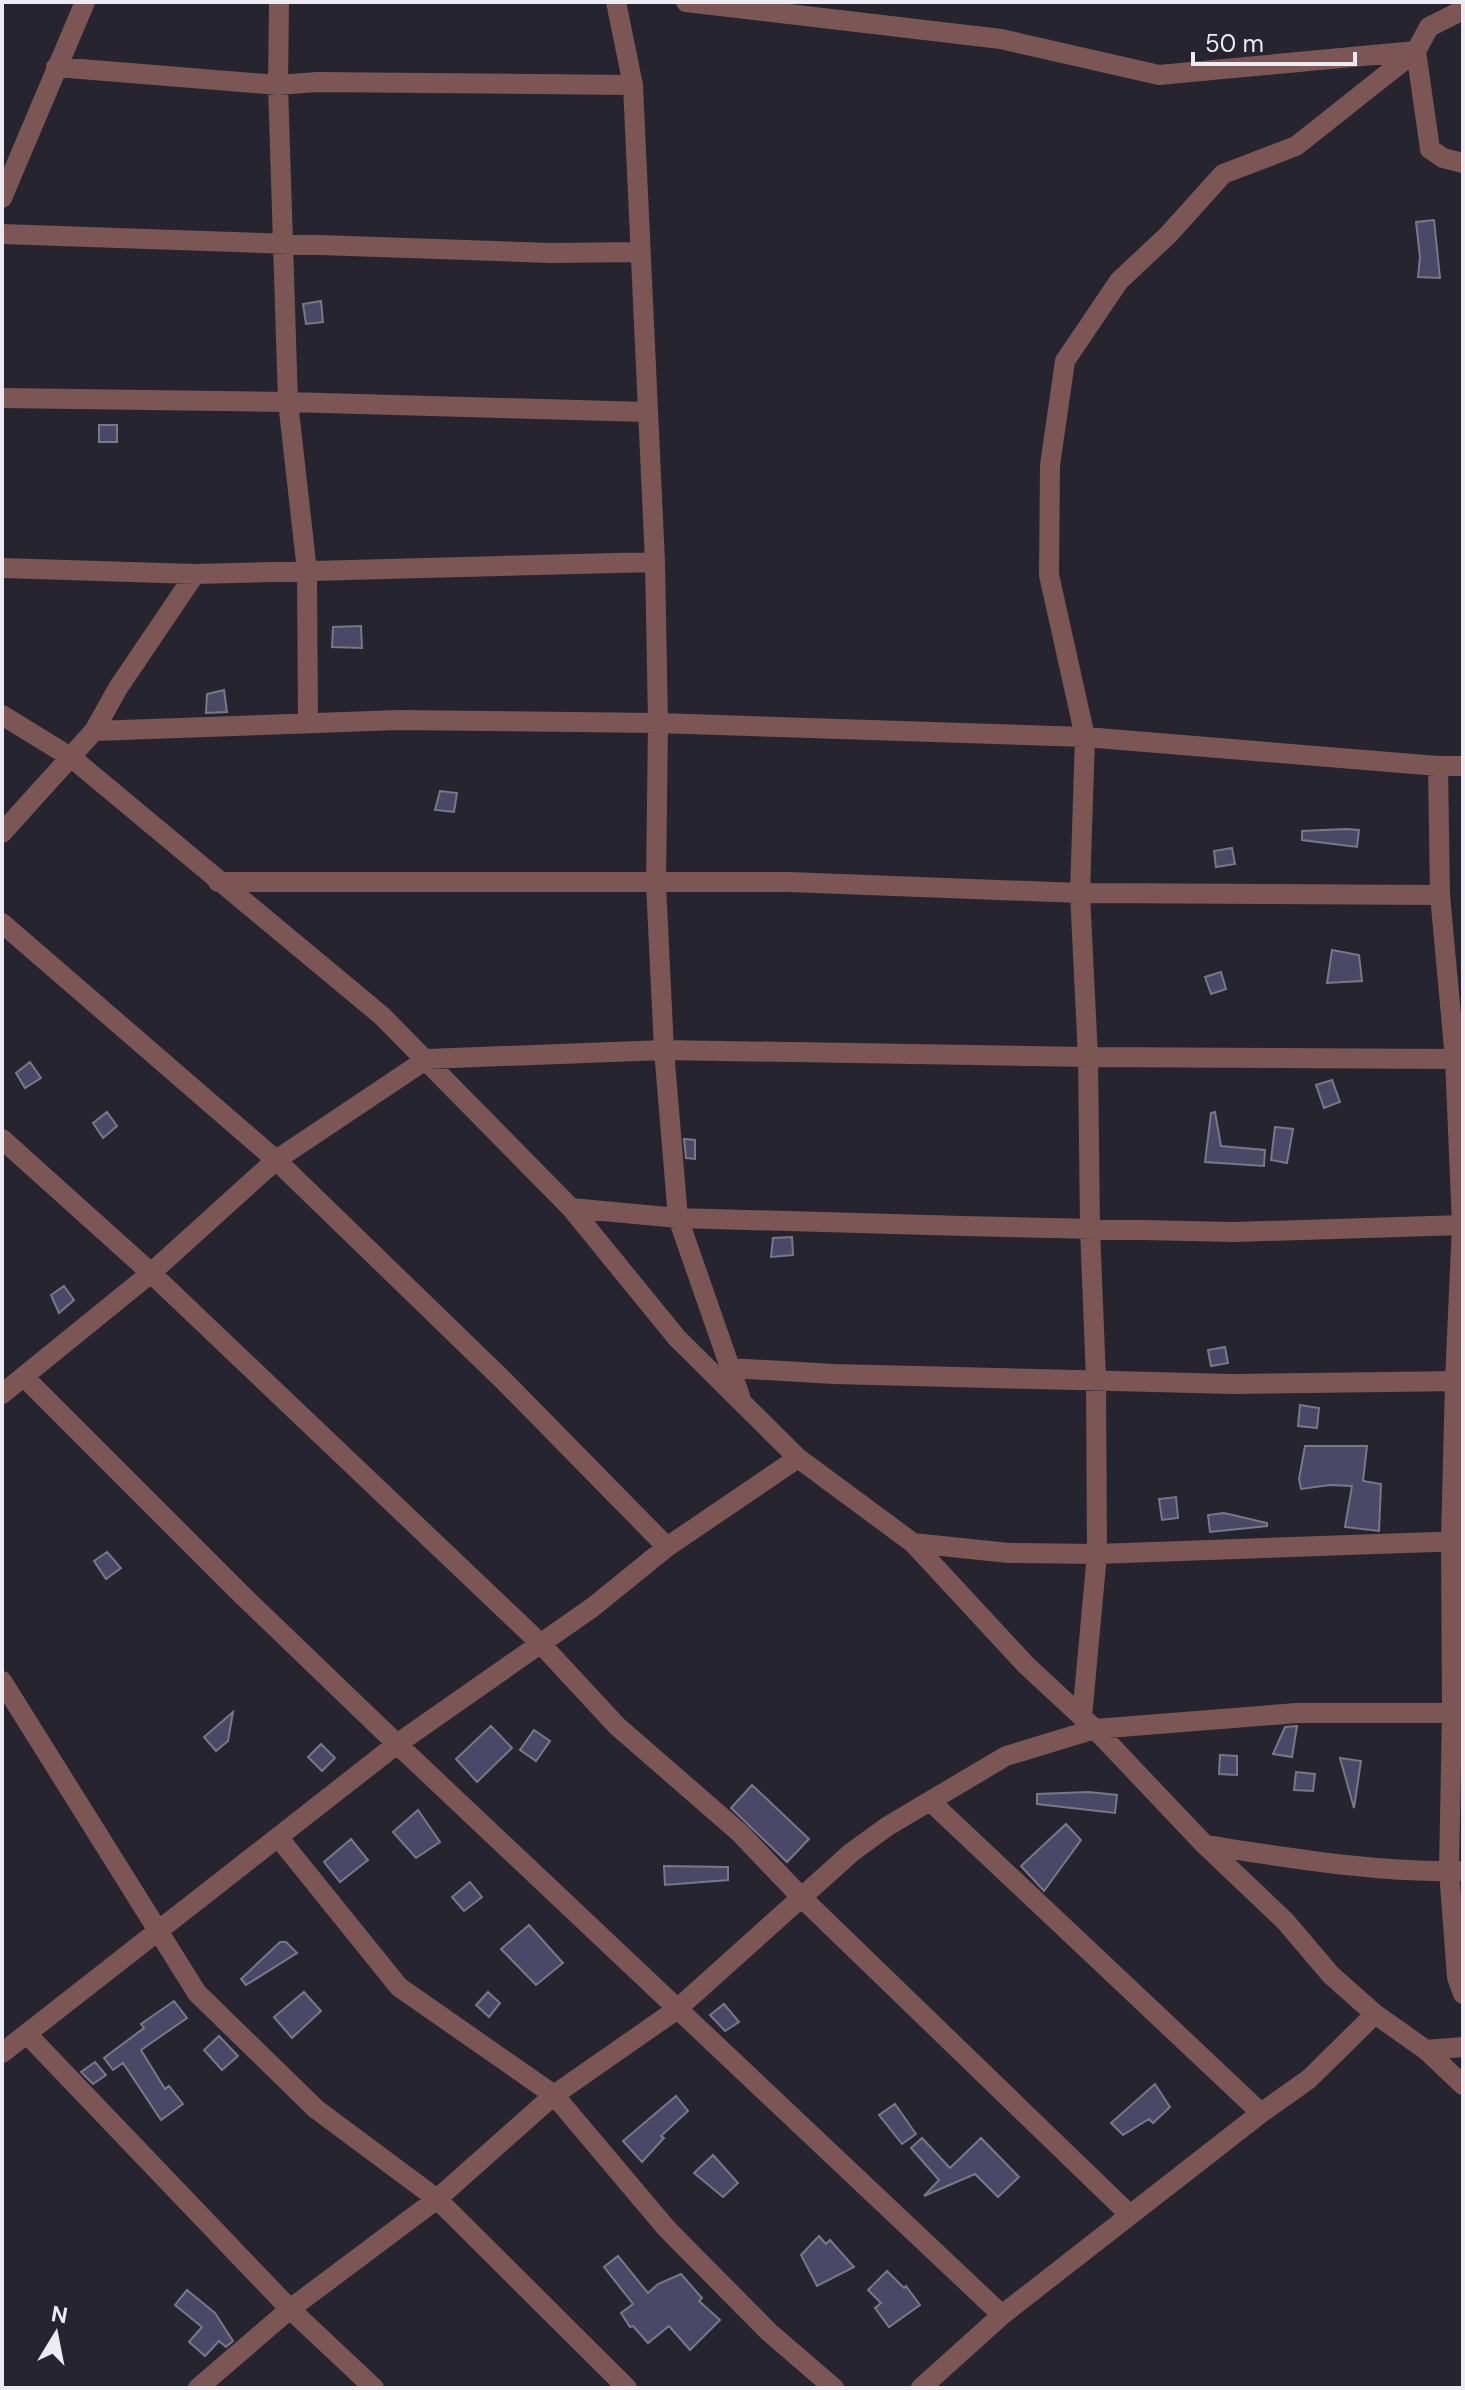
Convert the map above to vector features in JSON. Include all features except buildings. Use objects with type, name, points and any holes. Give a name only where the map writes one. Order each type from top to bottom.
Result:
[{"type":"street","points":[[2,198],[85,2]]},
{"type":"street","points":[[279,2],[278,85],[288,402],[307,571],[308,723]]},
{"type":"street","points":[[616,2],[633,85],[655,562],[658,723],[656,884],[664,1050],[678,1218],[741,1400]]},
{"type":"street","points":[[686,2],[1001,39],[1159,75],[1416,51]]},
{"type":"street","points":[[1088,1723],[1097,1554],[1088,1057],[1080,893],[1085,737],[1049,575],[1050,465],[1065,361],[1119,281],[1168,235],[1223,174],[1296,146],[1416,51],[1429,27],[1463,10]]},
{"type":"street","points":[[1416,51],[1430,149],[1443,158],[1463,163]]},
{"type":"street","points":[[56,67],[278,85],[317,82],[633,85]]},
{"type":"street","points":[[2,234],[550,253],[639,252]]},
{"type":"street","points":[[2,398],[647,412]]},
{"type":"street","points":[[2,568],[195,574],[655,562]]},
{"type":"street","points":[[2,833],[94,731],[118,688],[195,574]]},
{"type":"street","points":[[2,715],[72,758],[382,1016],[571,1208],[677,1338],[798,1458],[913,1543],[1026,1665],[1285,1921],[1331,1975],[1375,2014],[1426,2050],[1463,2085]]},
{"type":"street","points":[[94,731],[399,720],[658,723],[1085,737],[1463,766]]},
{"type":"street","points":[[1438,766],[1440,895],[1459,1059],[1463,1225],[1457,1541],[1456,1871],[1457,1977],[1463,1994]]},
{"type":"street","points":[[218,882],[789,882],[1080,893],[1440,895]]},
{"type":"street","points":[[2,923],[276,1160],[503,1380],[667,1547]]},
{"type":"street","points":[[2,1394],[151,1273],[276,1160],[427,1059],[664,1050],[1459,1059]]},
{"type":"street","points":[[2,1139],[151,1273],[540,1643],[617,1726],[740,1833],[800,1896],[1130,2215]]},
{"type":"street","points":[[571,1208],[678,1218],[1234,1232],[1463,1225]]},
{"type":"street","points":[[730,1368],[834,1374],[1232,1384],[1459,1381]]},
{"type":"street","points":[[25,1378],[241,1594],[397,1744],[1002,2315]]},
{"type":"street","points":[[2,2053],[397,1744],[593,1607],[667,1547],[798,1458]]},
{"type":"street","points":[[913,1543],[1009,1553],[1097,1554],[1457,1541]]},
{"type":"street","points":[[2,1681],[197,1993],[316,2109],[437,2199],[627,2388]]},
{"type":"street","points":[[198,2388],[290,2309],[437,2199],[554,2095],[676,2010],[852,1852],[1006,1756],[1088,1723],[1297,1713],[1458,1713]]},
{"type":"street","points":[[930,1801],[1261,2113]]},
{"type":"street","points":[[278,1837],[399,1987],[554,2095],[667,2229],[769,2332],[834,2388]]},
{"type":"street","points":[[1205,1845],[1407,1871],[1456,1871]]},
{"type":"street","points":[[921,2388],[1002,2315],[1309,2079],[1375,2014]]},
{"type":"street","points":[[27,2034],[290,2309],[374,2388]]},
{"type":"street","points":[[1426,2050],[1463,2047]]}]
